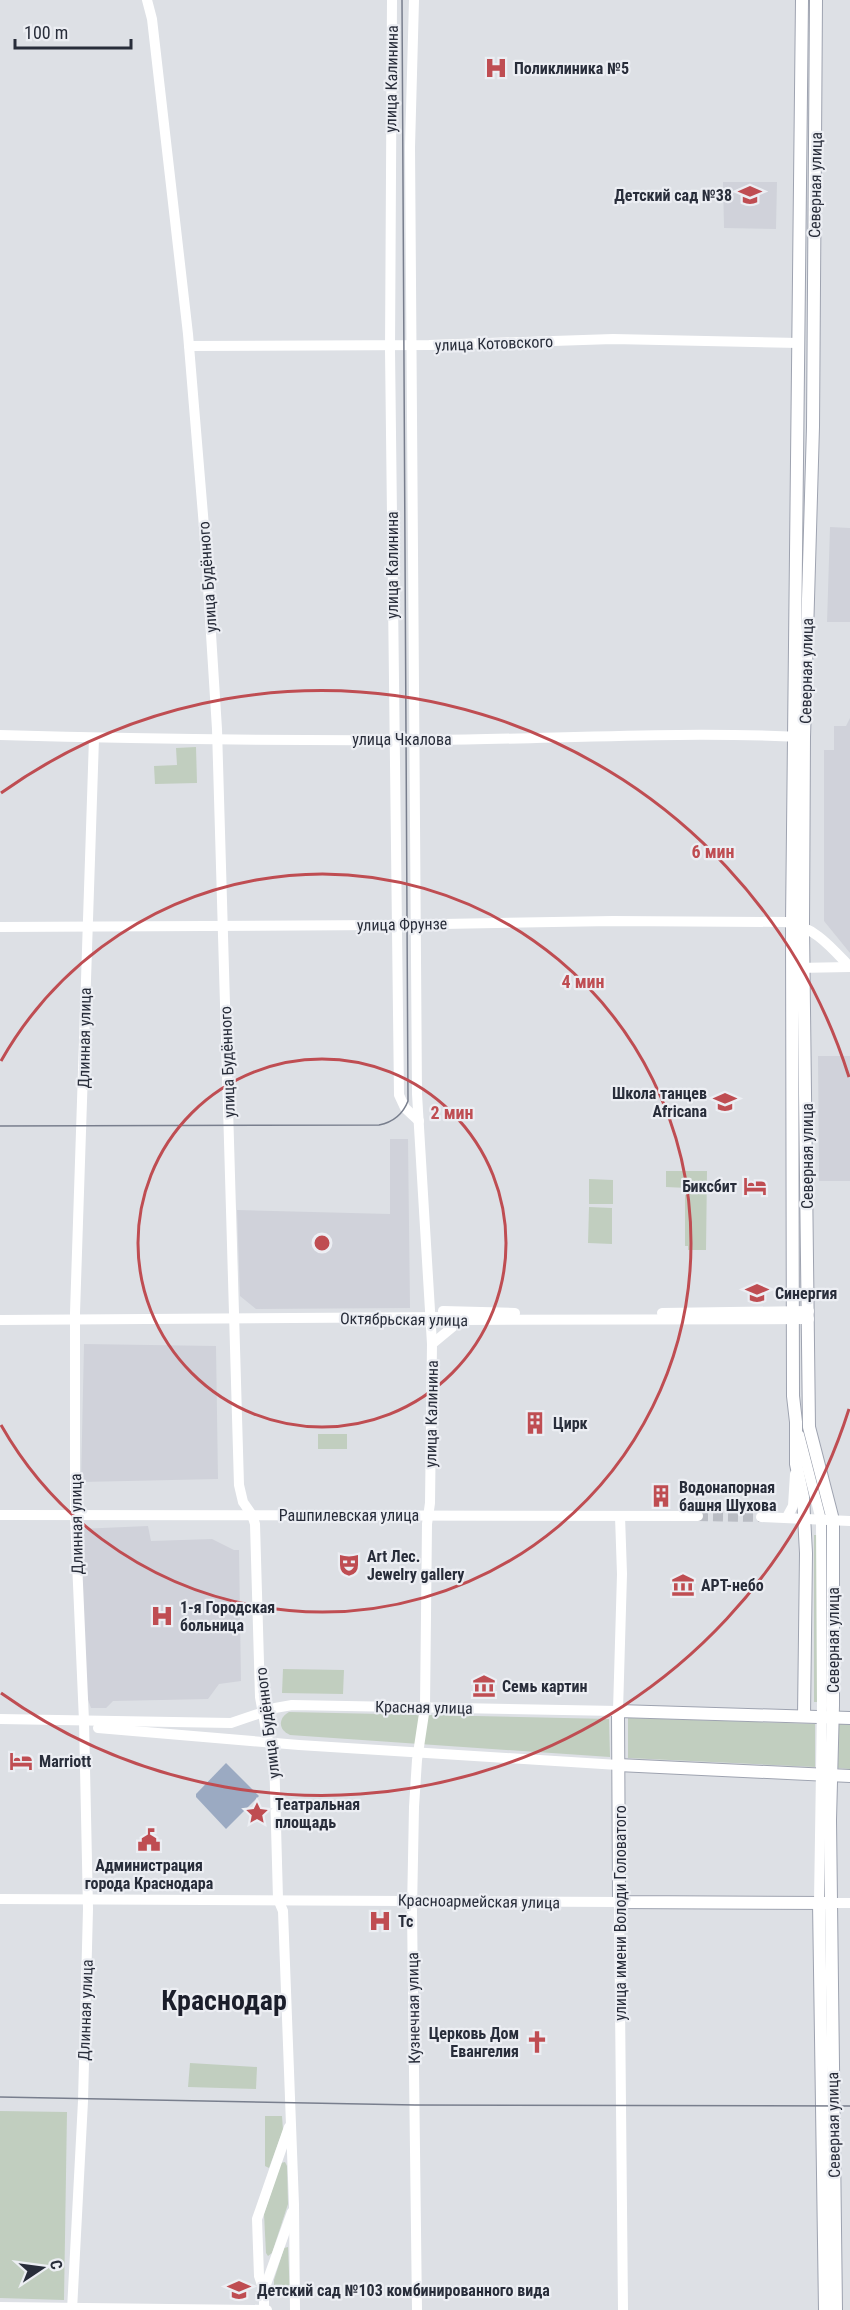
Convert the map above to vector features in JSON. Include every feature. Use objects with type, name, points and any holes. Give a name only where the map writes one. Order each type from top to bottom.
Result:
[{"type":"main road","name":"Северная улица","points":[[802,0],[798,446],[798,925],[809,1315],[809,1427],[827,1520],[824,1903],[825,2310]]},
{"type":"main road","name":"Северная улица","points":[[799,737],[812,446],[816,0]]},
{"type":"main road","points":[[798,446],[812,446]]},
{"type":"main road","name":"Северная улица","points":[[801,970],[793,1396],[796,1422],[796,1464],[804,1518],[806,1624],[804,1716]]},
{"type":"main road","name":"Красная улица","points":[[618,1711],[850,1718]]},
{"type":"main road","name":"улица имени Володи Головатого","points":[[618,1711],[619,1902]]},
{"type":"main road","name":"Красная улица","points":[[618,1765],[850,1776]]},
{"type":"main road","name":"Красноармейская улица","points":[[619,1902],[824,1903]]},
{"type":"main road","name":"Северная улица","points":[[824,1903],[836,2310]]},
{"type":"street","name":"улица Будённого","points":[[147,0],[152,20],[189,346],[205,539],[217,739],[239,1485],[243,1502],[255,1524],[262,1712],[268,1742],[274,1754],[278,1899],[283,1911],[291,2121],[295,2310]]},
{"type":"street","points":[[152,20],[155,0]]},
{"type":"street","name":"улица Калинина","points":[[392,0],[393,739],[399,1095],[405,1108],[419,1121]]},
{"type":"street","name":"улица Калинина","points":[[414,0],[410,138],[417,1094],[432,1344],[425,1707]]},
{"type":"street","name":"улица Котовского","points":[[189,346],[412,345],[613,339],[799,343]]},
{"type":"street","name":"улица Чкалова","points":[[0,735],[94,738],[414,740],[614,736],[799,737]]},
{"type":"street","name":"Длинная улица","points":[[72,2309],[83,2099],[87,1899],[84,1725],[75,1516],[75,1316],[94,738]]},
{"type":"street","name":"улица Фрунзе","points":[[0,927],[395,925],[613,921],[798,925]]},
{"type":"street","points":[[798,925],[820,936],[850,967]]},
{"type":"street","points":[[801,970],[850,967]]},
{"type":"street","points":[[801,970],[850,973]]},
{"type":"street","name":"Октябрьская улица","points":[[0,1313],[235,1317],[430,1314],[809,1315]]},
{"type":"street","name":"Октябрьская улица","points":[[430,1314],[461,1320],[793,1315]]},
{"type":"street","name":"Октябрьская улица","points":[[0,1320],[75,1316]]},
{"type":"street","points":[[432,1344],[461,1320]]},
{"type":"street","name":"Северная улица","points":[[796,1422],[827,1520]]},
{"type":"street","name":"Северная улица","points":[[787,1517],[793,1503],[796,1464]]},
{"type":"street","name":"Рашпилевская улица","points":[[0,1515],[698,1516]]},
{"type":"street","name":"улица имени Володи Головатого","points":[[618,1711],[622,1580],[620,1516]]},
{"type":"street","points":[[761,1516],[850,1521]]},
{"type":"street","name":"Красная улица","points":[[0,1726],[231,1723],[292,1705],[618,1711]]},
{"type":"street","name":"Кузнечная улица","points":[[417,2310],[412,1900],[414,1807],[418,1752],[425,1707]]},
{"type":"street","name":"Красная улица","points":[[0,1719],[268,1742],[618,1765]]},
{"type":"street","name":"Красноармейская улица","points":[[0,1899],[619,1902]]},
{"type":"street","name":"улица имени Володи Головатого","points":[[619,1902],[623,2310]]},
{"type":"street","name":"Красноармейская улица","points":[[824,1903],[850,1903]]},
{"type":"street","name":"улица Будённого","points":[[265,2310],[264,2291],[259,2276],[257,2219],[291,2121]]},
{"type":"street","name":"улица Будённого","points":[[264,2291],[294,2205]]},
{"type":"street","points":[[0,2307],[265,2310]]},
{"type":"shaded area","name":"Детский сад №38","points":[[723,182],[777,182],[776,229],[724,228]]},
{"type":"shaded area","points":[[830,527],[850,528],[850,622],[827,622]]},
{"type":"shaded area","points":[[850,718],[850,953],[824,921],[824,750],[834,750],[834,726],[846,726]]},
{"type":"shaded area","points":[[818,1056],[850,1056],[850,1181],[819,1181]]},
{"type":"shaded area","points":[[390,1139],[408,1139],[410,1308],[256,1309],[240,1296],[237,1210],[390,1214]]},
{"type":"shaded area","points":[[84,1344],[216,1346],[218,1479],[81,1482]]},
{"type":"shaded area","name":"1-я Городская больница","points":[[148,1526],[151,1541],[212,1539],[234,1550],[239,1550],[241,1681],[219,1684],[208,1699],[113,1701],[106,1708],[91,1708],[87,1697],[79,1529]]},
{"type":"green space","points":[[196,747],[197,783],[155,784],[154,766],[177,765],[176,748]]},
{"type":"green space","points":[[666,1171],[707,1171],[706,1250],[688,1250],[688,1246],[685,1246],[687,1188],[666,1187]]},
{"type":"green space","points":[[589,1179],[613,1180],[613,1204],[589,1204]]},
{"type":"green space","points":[[589,1207],[612,1208],[612,1244],[588,1243]]},
{"type":"green space","points":[[318,1434],[347,1434],[347,1449],[318,1449]]},
{"type":"green space","points":[[814,1535],[819,1535],[819,1702],[814,1702]]},
{"type":"green space","points":[[283,1669],[344,1670],[343,1694],[282,1693]]},
{"type":"green space","points":[[289,1712],[609,1719],[610,1757],[290,1735],[283,1730],[281,1724],[283,1717]]},
{"type":"green space","points":[[628,1718],[815,1724],[815,1767],[628,1758]]},
{"type":"green space","points":[[839,1723],[850,1723],[850,1769],[838,1768]]},
{"type":"green space","points":[[190,2063],[257,2067],[256,2089],[188,2087]]},
{"type":"green space","points":[[0,2111],[67,2112],[64,2300],[0,2298]]},
{"type":"green space","points":[[265,2116],[282,2116],[283,2130],[269,2168],[265,2166]]},
{"type":"green space","points":[[285,2162],[288,2204],[272,2253],[268,2256],[264,2214],[281,2163]]},
{"type":"green space","points":[[288,2247],[290,2296],[274,2297],[274,2280],[284,2248]]},
{"type":"water","points":[[226,1763],[259,1796],[226,1829],[196,1797],[196,1794]]},
{"type":"tunnel","points":[[698,1516],[761,1517]]},
{"type":"tram line","points":[[0,1126],[379,1125],[397,1117],[408,1101],[402,0]]},
{"type":"tram line","points":[[0,2097],[415,2105],[850,2106]]},
{"type":"place","name":"Поликлиника №5","points":[[496,68]]},
{"type":"place","name":"Детский сад №38","points":[[750,195]]},
{"type":"place","name":"Школа танцев Africana","points":[[725,1102]]},
{"type":"place","name":"Биксбит","points":[[755,1186]]},
{"type":"place","name":"Синергия","points":[[757,1293]]},
{"type":"place","name":"Цирк","points":[[535,1423]]},
{"type":"place","name":"Водонапорная башня Шухова","points":[[661,1496]]},
{"type":"place","name":"Art Лес. Jewelry gallery","points":[[349,1565]]},
{"type":"place","name":"АРТ-небо","points":[[683,1585]]},
{"type":"place","name":"1-я Городская больница","points":[[162,1616]]},
{"type":"place","name":"Семь картин","points":[[484,1686]]},
{"type":"place","name":"Marriott","points":[[21,1761]]},
{"type":"place","name":"Театральная площадь","points":[[257,1813]]},
{"type":"place","name":"Администрация города Краснодара","points":[[149,1840]]},
{"type":"place","name":"Тс","points":[[380,1921]]},
{"type":"place","name":"Церковь Дом Евангелия","points":[[537,2042]]},
{"type":"place","name":"Детский сад №103 комбинированного вида","points":[[239,2290]]},
{"type":"district","name":"Краснодар","points":[[224,2000]]}]
